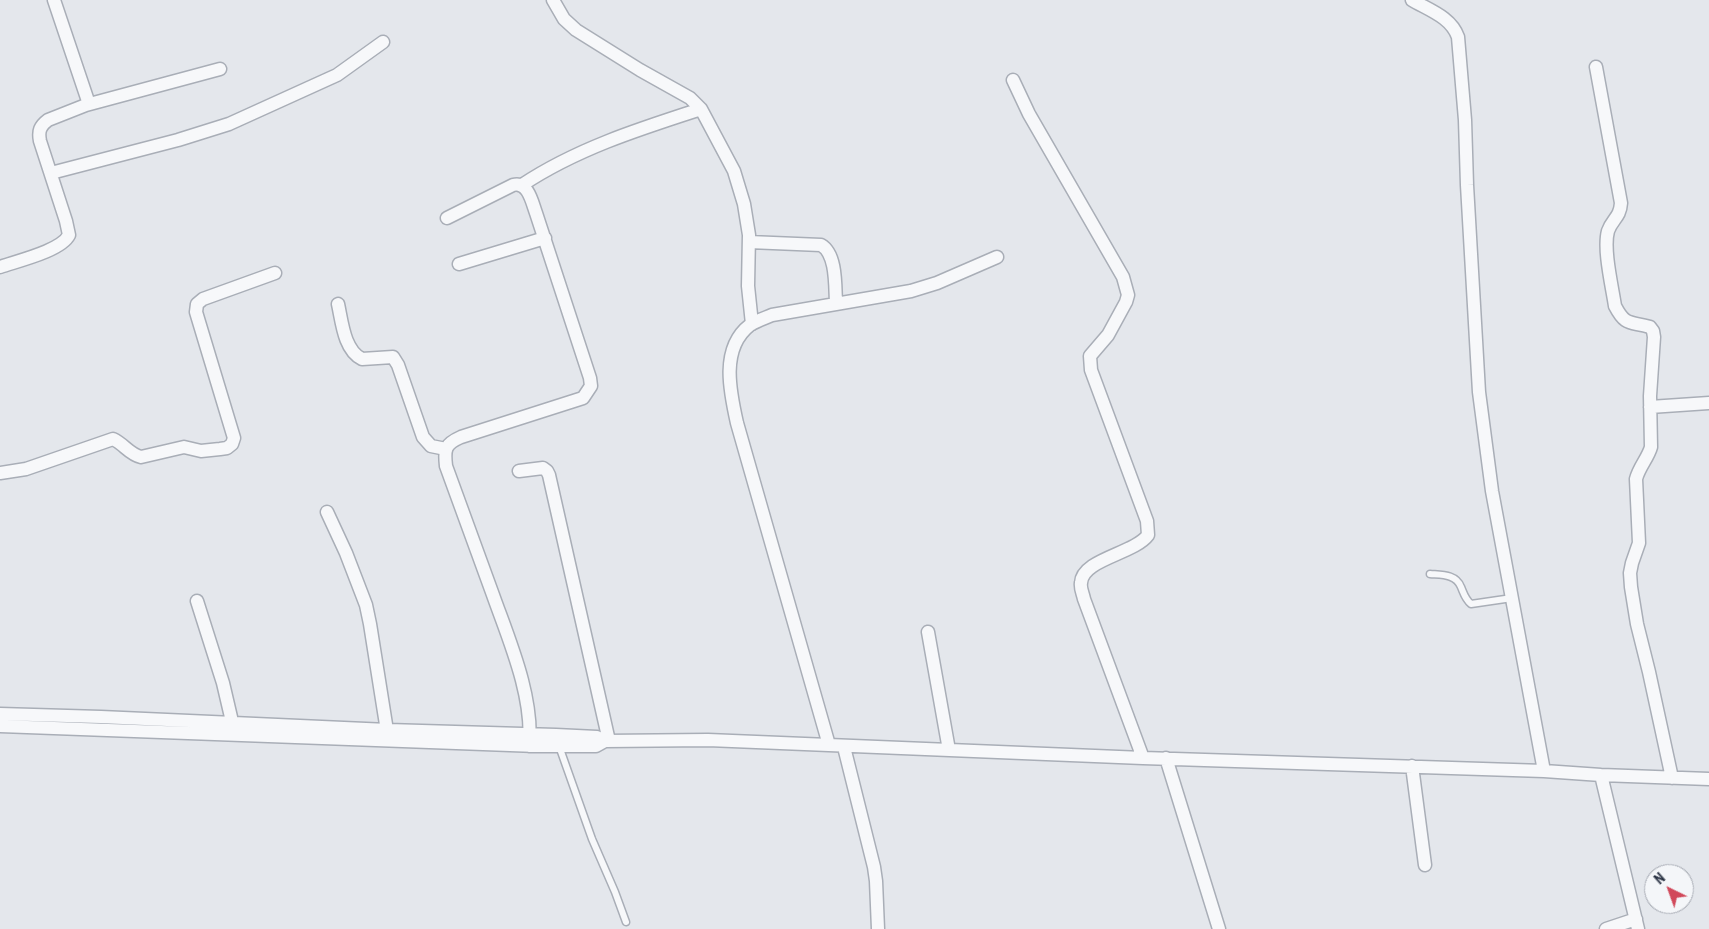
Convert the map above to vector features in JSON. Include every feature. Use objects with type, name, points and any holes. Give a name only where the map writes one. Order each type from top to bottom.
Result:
[{"type":"street","points":[[54,0],[89,104]]},
{"type":"street","points":[[553,0],[564,18],[576,30],[640,70],[690,98],[700,109],[734,171],[744,204],[749,242],[748,286],[752,324]]},
{"type":"street","points":[[1412,0],[1445,19],[1454,27],[1461,52],[1479,392],[1492,490],[1544,770]]},
{"type":"street","points":[[51,173],[178,140],[229,124],[338,75],[383,42]]},
{"type":"street","points":[[1596,67],[1621,203],[1618,216],[1609,230],[1607,242],[1615,306],[1627,322],[1650,327],[1653,331],[1650,407],[1651,447],[1636,479],[1639,543],[1630,573],[1637,624],[1672,778]]},
{"type":"street","points":[[0,267],[54,247],[66,239],[69,230],[40,141],[40,128],[48,120],[89,104],[220,69]]},
{"type":"street","points":[[1013,80],[1029,114],[1123,277],[1127,289],[1126,302],[1108,335],[1092,352],[1089,361],[1148,521],[1148,535],[1137,545],[1094,565],[1083,573],[1080,584],[1143,758]]},
{"type":"street","points":[[447,218],[513,185],[522,185],[566,159],[648,126],[700,109]]},
{"type":"street","points":[[522,185],[528,193],[545,238],[590,378],[590,391],[583,398],[575,402],[451,441],[446,448],[446,466],[514,654],[524,692],[530,740]]},
{"type":"street","points":[[459,264],[545,238]]},
{"type":"street","points":[[749,242],[821,245],[824,247],[830,255],[832,262],[836,303]]},
{"type":"street","points":[[829,745],[737,423],[732,401],[730,368],[733,349],[744,330],[752,324],[772,315],[911,291],[997,257]]},
{"type":"street","points":[[0,473],[26,469],[113,439],[135,456],[141,457],[184,448],[201,452],[228,448],[234,438],[196,312],[197,304],[203,299],[275,273]]},
{"type":"street","points":[[338,304],[352,351],[362,359],[393,357],[398,365],[423,436],[431,446],[446,448]]},
{"type":"street","points":[[1650,407],[1709,403]]},
{"type":"street","points":[[519,471],[543,468],[547,471],[607,741]]},
{"type":"street","points":[[327,512],[346,553],[366,605],[388,736]]},
{"type":"street","points":[[197,601],[223,683],[234,729]]},
{"type":"street","points":[[928,632],[949,750]]},
{"type":"street","points":[[0,714],[82,716],[234,729],[388,736],[530,740],[597,737],[607,741],[708,740],[1143,758],[1544,770],[1600,775],[1709,779]]},
{"type":"street","points":[[81,730],[82,716]]},
{"type":"street","points":[[0,726],[81,730],[234,729]]},
{"type":"street","points":[[530,740],[559,746],[596,746],[607,741]]},
{"type":"street","points":[[844,747],[874,867],[878,929]]},
{"type":"street","points":[[1166,758],[1219,929]]},
{"type":"street","points":[[1412,766],[1425,865]]},
{"type":"street","points":[[1600,775],[1637,924],[1606,929]]},
{"type":"lane","points":[[1430,574],[1450,576],[1455,579],[1471,604],[1512,598]]},
{"type":"lane","points":[[559,746],[592,839],[626,922]]}]
